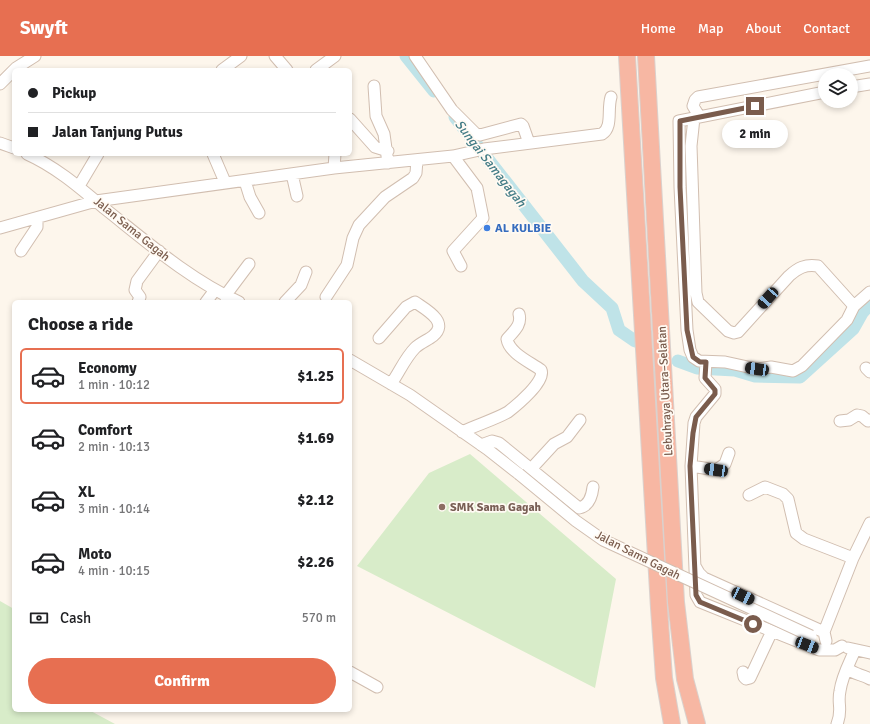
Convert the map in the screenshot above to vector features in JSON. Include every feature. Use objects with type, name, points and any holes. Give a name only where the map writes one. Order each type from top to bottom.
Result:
[{"type":"highway","name":"Lebuhraya Utara–Selatan","points":[[627,56],[664,678],[672,724]]},
{"type":"highway","name":"Lebuhraya Utara–Selatan","points":[[647,58],[676,602],[685,679],[697,724]]},
{"type":"street","points":[[16,68],[35,56]]},
{"type":"street","points":[[225,68],[241,56]]},
{"type":"street","points":[[275,56],[285,68]]},
{"type":"street","points":[[319,68],[335,56]]},
{"type":"street","points":[[415,56],[452,110],[476,134],[480,135],[521,124],[529,143]]},
{"type":"street","points":[[854,306],[818,266],[809,265],[798,268],[789,276],[738,332],[734,333],[728,331],[698,302],[691,146],[696,117],[694,106],[695,100],[698,97],[870,66]]},
{"type":"street","points":[[0,84],[12,72]]},
{"type":"street","points":[[858,86],[870,84]]},
{"type":"street","points":[[374,86],[376,116],[384,134],[388,151],[388,162]]},
{"type":"street","points":[[818,93],[680,121],[680,187],[686,314],[690,350],[693,357],[700,362],[725,362],[752,368],[771,367],[793,371],[802,366],[847,320],[854,306],[870,292]]},
{"type":"street","points":[[0,228],[96,201],[334,168],[453,156],[484,149],[602,134],[607,131],[609,125],[608,106],[611,97]]},
{"type":"street","points":[[352,121],[375,147],[388,151]]},
{"type":"street","points":[[0,143],[12,147]]},
{"type":"street","name":"Jalan Sama Gagah","points":[[31,156],[44,162],[79,186],[158,251],[215,290],[234,300]]},
{"type":"street","points":[[79,186],[97,156]]},
{"type":"street","points":[[214,156],[225,182]]},
{"type":"street","points":[[334,168],[335,156]]},
{"type":"street","points":[[453,156],[477,188],[483,218],[453,251],[461,266]]},
{"type":"street","points":[[326,297],[347,265],[353,238],[359,225],[385,197],[413,178],[416,172],[417,160]]},
{"type":"street","points":[[292,174],[297,196]]},
{"type":"street","points":[[245,181],[250,197],[259,213]]},
{"type":"street","points":[[21,251],[37,227],[37,218]]},
{"type":"street","points":[[139,300],[140,297],[134,290],[137,282],[158,251]]},
{"type":"street","points":[[225,296],[249,264]]},
{"type":"street","points":[[287,300],[301,286],[306,272]]},
{"type":"street","points":[[208,300],[215,290]]},
{"type":"street","points":[[379,338],[406,306],[415,302],[436,317],[438,321],[439,327],[435,335],[416,347],[391,384]]},
{"type":"street","points":[[462,432],[508,412],[536,387],[542,377],[541,370],[511,348],[508,343],[507,339],[518,326],[520,319],[519,314]]},
{"type":"street","name":"Jalan Sama Gagah","points":[[352,361],[410,395],[481,445],[576,521],[603,540],[811,636],[825,637],[842,646],[870,653]]},
{"type":"street","points":[[706,363],[705,378],[715,390],[715,394],[696,417],[694,423],[690,466],[696,595],[700,602],[819,650],[835,650],[842,646]]},
{"type":"street","points":[[840,421],[845,422],[857,415],[862,416],[868,421],[870,420]]},
{"type":"street","points":[[531,469],[554,444],[567,437],[580,420]]},
{"type":"street","points":[[481,445],[492,441],[499,443],[579,508],[586,505],[592,496],[593,487]]},
{"type":"street","points":[[690,466],[716,470],[724,464],[729,453]]},
{"type":"street","points":[[749,495],[765,486],[783,494],[788,499],[796,533],[804,539],[853,558]]},
{"type":"street","points":[[695,566],[704,578],[825,637],[853,558],[870,523]]},
{"type":"street","points":[[743,672],[746,679],[750,678],[772,631]]},
{"type":"street","points":[[836,724],[841,715],[839,692],[855,650]]},
{"type":"street","points":[[847,668],[855,675],[864,676],[870,679]]},
{"type":"street","points":[[352,673],[377,687]]},
{"type":"green space","name":"SMK Sama Gagah","points":[[470,454],[616,579],[595,688],[357,566],[429,473]]},
{"type":"green space","points":[[0,601],[12,608],[12,712],[93,712],[115,724],[0,724]]},
{"type":"waterway","name":"Sungai Samagagah","points":[[406,56],[434,91]]},
{"type":"waterway","name":"Sungai Samagagah","points":[[455,117],[583,281],[612,308],[619,330],[635,341]]},
{"type":"waterway","name":"Sungai Samagagah","points":[[678,361],[697,368],[735,370],[755,376],[800,377],[853,329],[862,313],[870,304]]},
{"type":"place","name":"AL KULBIE","points":[[487,228]]},
{"type":"place","name":"SMK Sama Gagah","points":[[442,507]]},
{"type":"route","points":[[753,624],[700,602],[696,595],[690,466],[692,443],[696,417],[715,394],[715,390],[705,378],[706,362],[700,362],[693,357],[690,350],[687,330],[680,187],[680,121],[755,106]]}]
